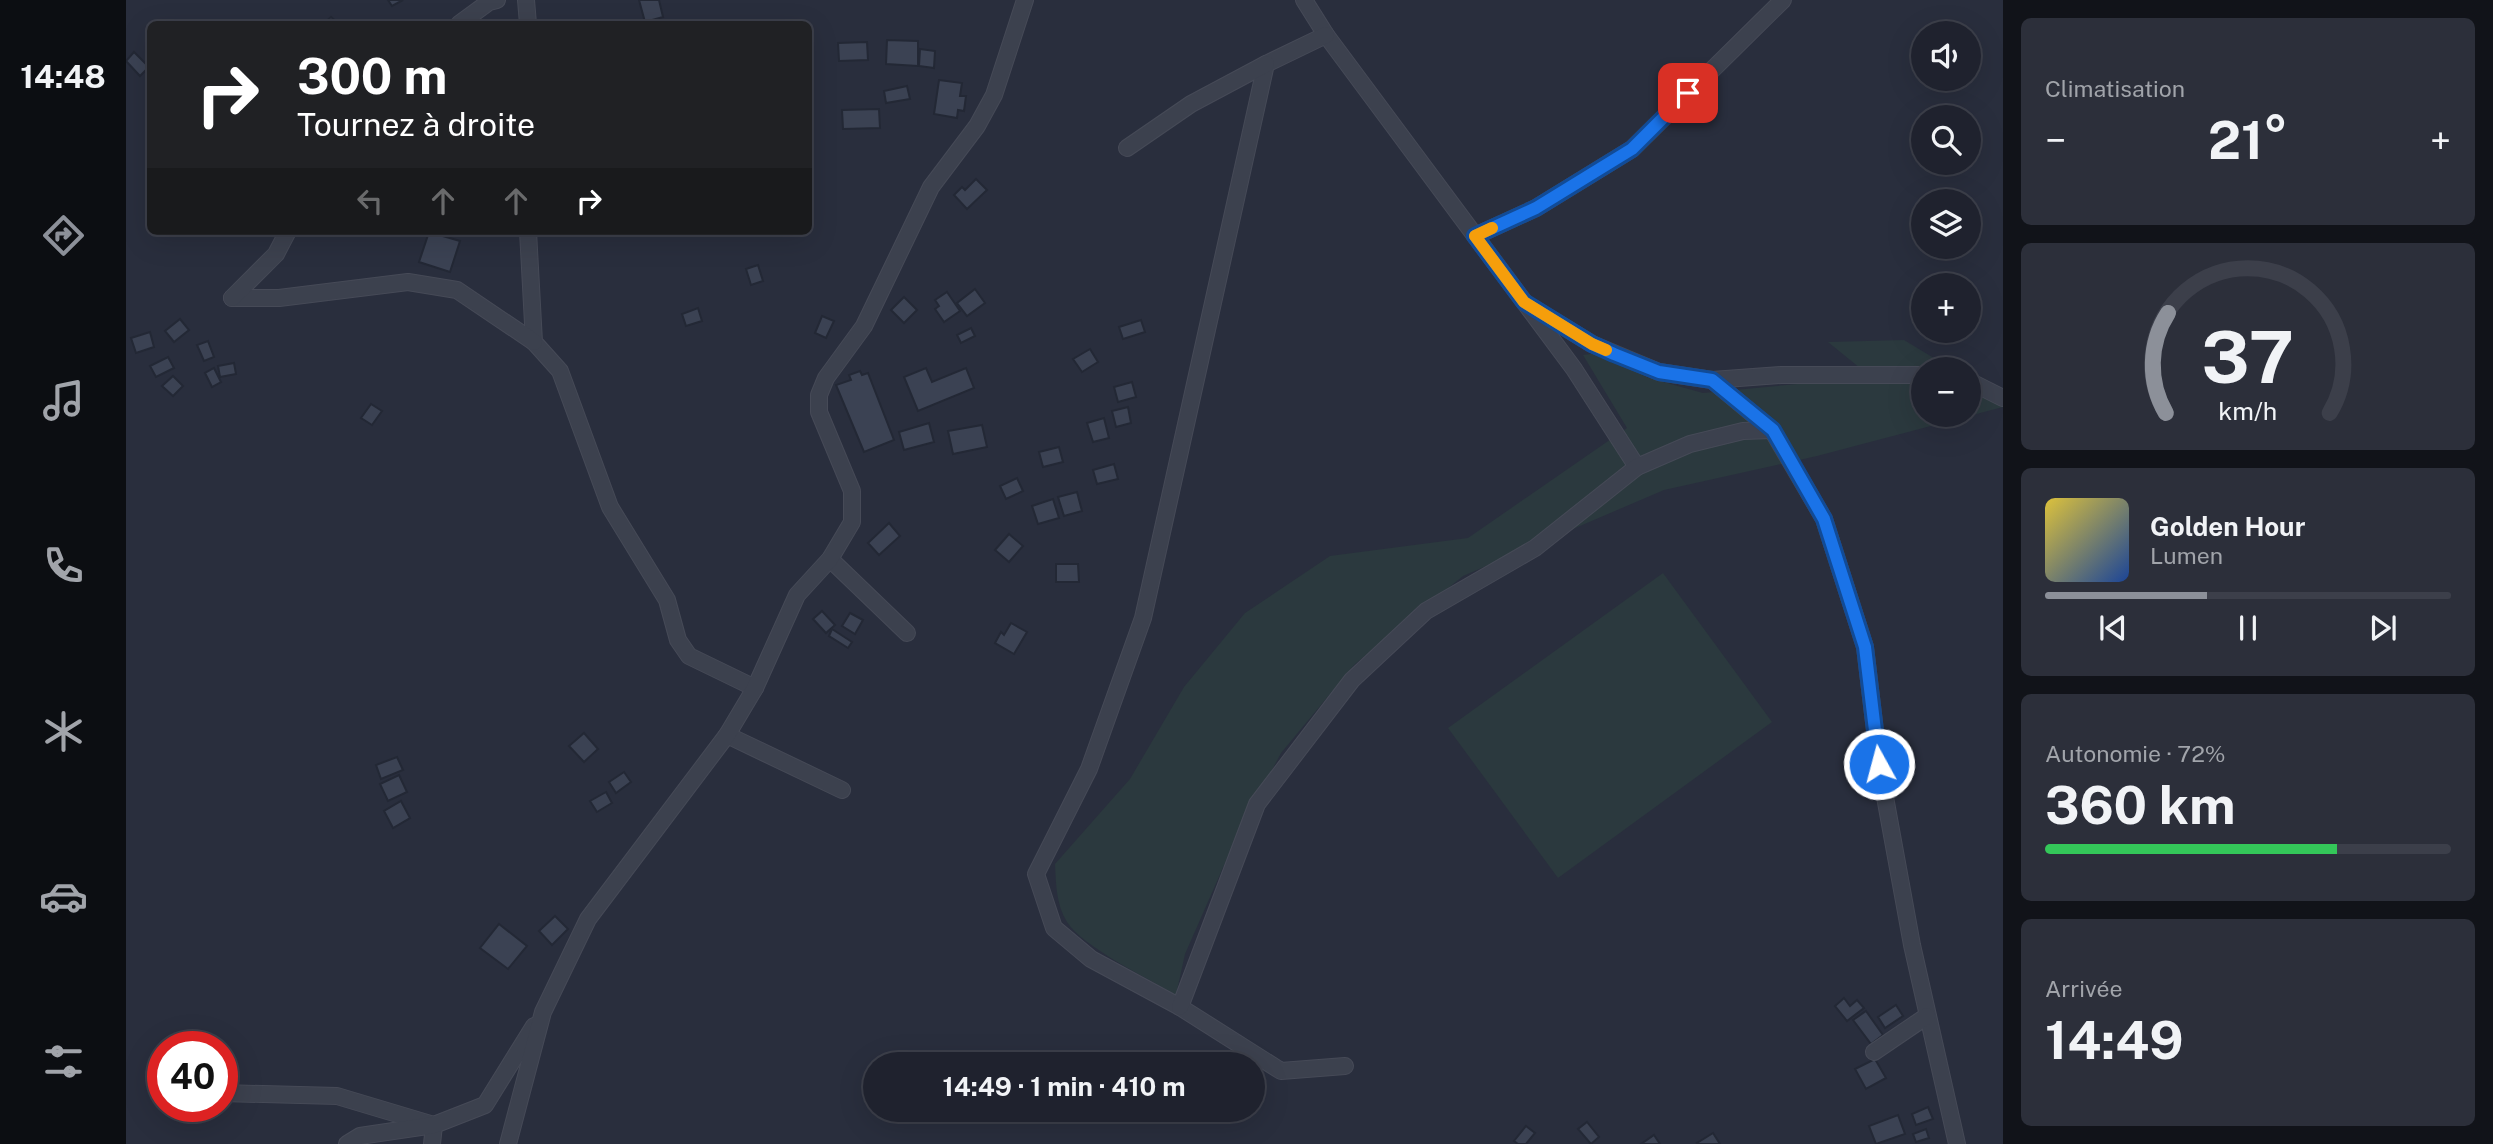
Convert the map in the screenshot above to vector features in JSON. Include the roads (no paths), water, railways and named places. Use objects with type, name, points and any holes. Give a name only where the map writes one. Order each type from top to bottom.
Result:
[{"type":"street","points":[[464,21],[489,2],[497,0]]},
{"type":"street","points":[[526,0],[528,21]]},
{"type":"street","points":[[347,1144],[360,1136],[434,1125],[485,1105],[543,1012],[588,919],[727,735],[755,688],[797,595],[830,559],[852,522],[852,491],[819,412],[819,395],[826,378],[863,326],[931,187],[977,126],[994,95],[1025,0]]},
{"type":"street","points":[[1304,0],[1325,35],[1574,369],[1637,467]]},
{"type":"street","points":[[1475,236],[1536,208],[1632,149],[1783,0]]},
{"type":"street","points":[[1127,148],[1191,104],[1325,35]]},
{"type":"street","points":[[1266,64],[1143,618],[1089,769],[1036,874],[1054,928],[1091,959],[1180,1007],[1281,1071],[1345,1066]]},
{"type":"street","points":[[286,235],[276,254],[232,299],[279,299],[408,282],[457,289],[534,342],[560,370],[610,507],[667,600],[678,640],[689,656],[755,688]]},
{"type":"street","points":[[528,235],[534,342]]},
{"type":"street","points":[[1524,302],[1592,344],[1659,372],[1712,380],[1781,375],[1911,375]]},
{"type":"street","points":[[1712,380],[1773,430],[1824,519],[1865,647],[1879,764],[1912,946],[1952,1142]]},
{"type":"street","points":[[1981,387],[2003,398]]},
{"type":"street","points":[[1180,1007],[1257,804],[1352,680],[1426,611],[1535,548],[1637,467],[1690,444],[1743,431],[1773,430]]},
{"type":"street","points":[[830,559],[907,634]]},
{"type":"street","points":[[727,735],[842,790]]},
{"type":"street","points":[[508,1144],[543,1012]]},
{"type":"street","points":[[1874,1052],[1927,1016]]},
{"type":"street","points":[[238,1093],[337,1096],[434,1125]]},
{"type":"street","points":[[432,1144],[434,1125]]}]
